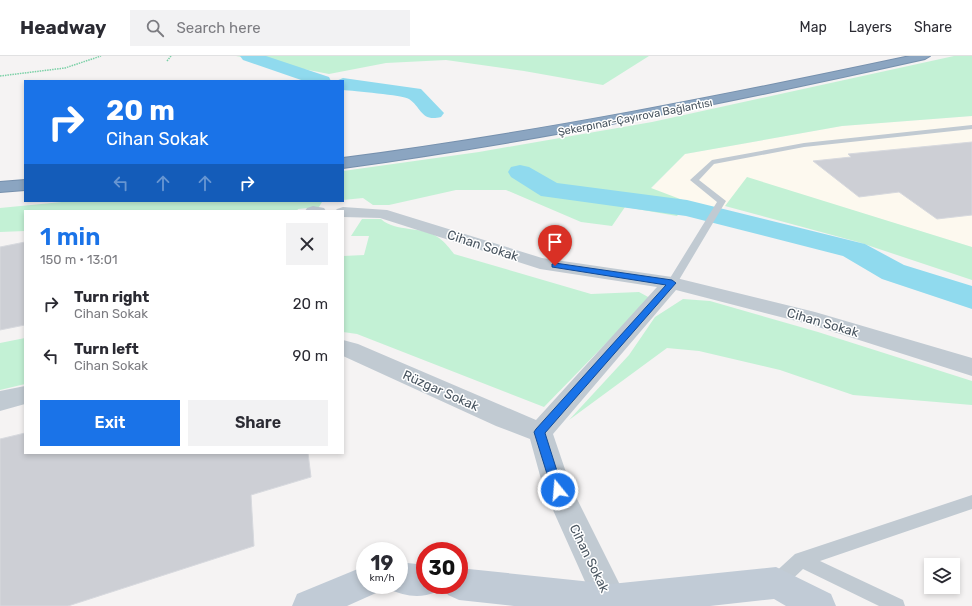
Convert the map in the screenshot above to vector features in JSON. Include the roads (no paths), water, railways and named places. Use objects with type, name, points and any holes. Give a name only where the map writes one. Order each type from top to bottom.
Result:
[{"type":"highway","name":"Şekerpınar-Çayırova Bağlantısı","points":[[344,151],[492,132],[565,120],[704,94],[882,56]]},
{"type":"highway","name":"Şekerpınar-Çayırova Bağlantısı","points":[[344,163],[497,142],[644,116],[925,56]]},
{"type":"highway","points":[[0,187],[24,185]]},
{"type":"highway","points":[[0,200],[24,198]]},
{"type":"street","name":"Cihan Sokak","points":[[344,212],[381,213],[540,264],[672,283],[815,319],[972,367]]},
{"type":"street","points":[[540,432],[672,283]]},
{"type":"street","name":"Rüzgar Sokak","points":[[344,348],[505,419],[540,432]]},
{"type":"street","points":[[0,401],[24,395]]},
{"type":"street","name":"Cihan Sokak","points":[[540,432],[558,490],[612,603]]},
{"type":"street","points":[[468,585],[612,603],[776,583],[819,606]]},
{"type":"street","points":[[309,606],[356,586]]},
{"type":"lane","points":[[672,283],[722,201],[694,180],[712,162],[804,145],[972,127]]},
{"type":"lane","points":[[776,583],[801,560],[972,502]]},
{"type":"lane","points":[[801,560],[897,606]]},
{"type":"waterway","points":[[249,56],[319,80]]},
{"type":"waterway","points":[[344,84],[414,93],[434,113]]},
{"type":"waterway","points":[[520,172],[550,190],[687,208],[854,250],[893,272],[972,298]]}]
